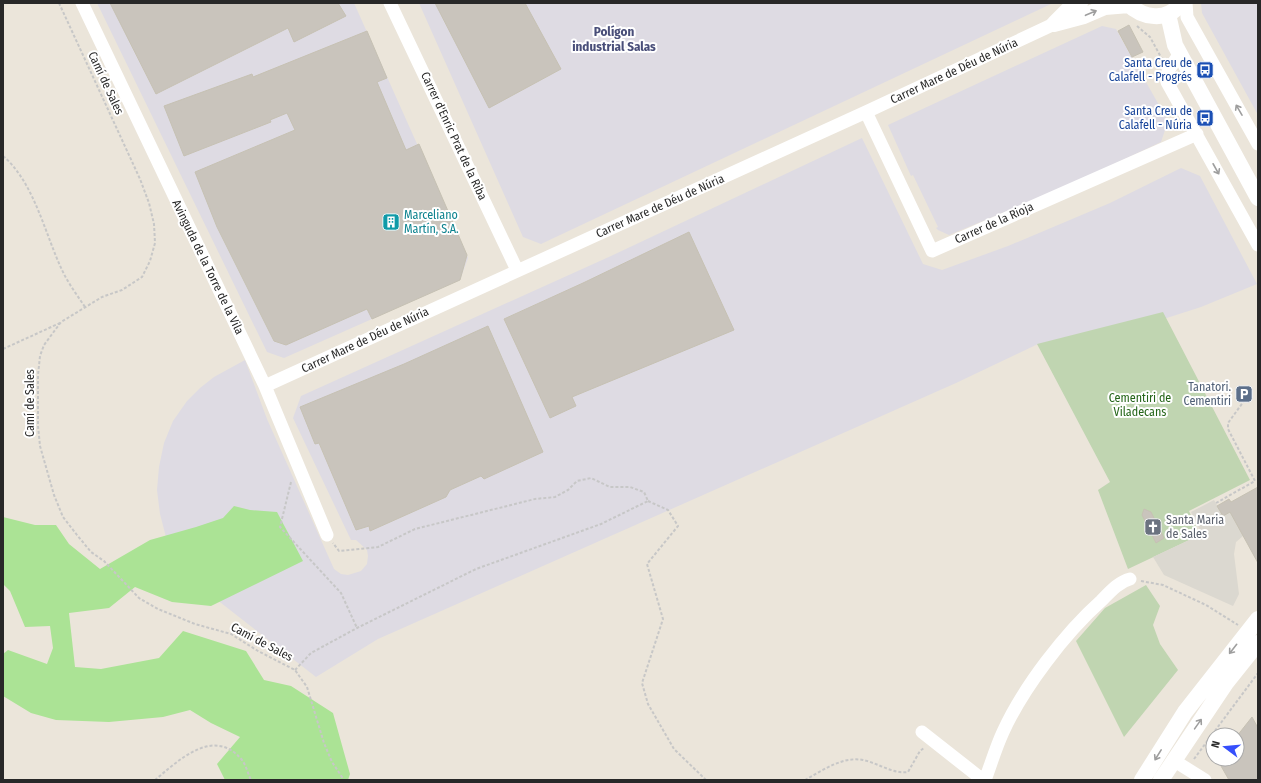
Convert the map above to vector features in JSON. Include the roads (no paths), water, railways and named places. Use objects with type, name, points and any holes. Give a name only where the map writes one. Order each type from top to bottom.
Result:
[{"type":"street","name":"Avinguda de la Torre de la Vila","points":[[82,3],[265,386],[327,535]]},
{"type":"street","name":"Carrer d'Enric Prat de la Riba","points":[[390,3],[517,270]]},
{"type":"street","points":[[1054,24],[1069,9],[1080,3]]},
{"type":"street","points":[[1054,24],[1084,16],[1105,8],[1128,4],[1135,11],[1146,16],[1159,17],[1168,14],[1181,3]]},
{"type":"street","points":[[1186,3],[1187,17],[1258,144]]},
{"type":"street","points":[[1168,14],[1175,45],[1258,198]]},
{"type":"street","name":"Carrer Mare de Déu de Núria","points":[[265,386],[866,112],[1054,24]]},
{"type":"street","points":[[1180,53],[1168,71],[1167,82],[1258,245]]},
{"type":"street","name":"Carrer de la Rioja","points":[[866,112],[932,251],[1197,134]]},
{"type":"street","points":[[922,732],[984,780],[1003,732],[1029,686],[1069,632],[1087,613],[1120,583],[1130,579]]},
{"type":"street","points":[[1142,780],[1185,712],[1258,619]]},
{"type":"street","points":[[1161,780],[1226,683],[1258,643]]},
{"type":"street","points":[[1173,760],[1205,780]]},
{"type":"place","name":"Santa Creu de Calafell - Progrés","points":[[1205,70]]},
{"type":"place","name":"Santa Creu de Calafell - Núria","points":[[1205,118]]},
{"type":"place","name":"Marceliano Martín, S.A.","points":[[391,222]]},
{"type":"place","name":"Tanatori. Cementiri","points":[[1244,394]]},
{"type":"place","name":"Santa Maria de Sales","points":[[1153,527]]},
{"type":"district","name":"Polígon industrial Salas","points":[[614,38]]},
{"type":"park label","name":"Cementiri de Viladecans","points":[[1140,405]]}]
